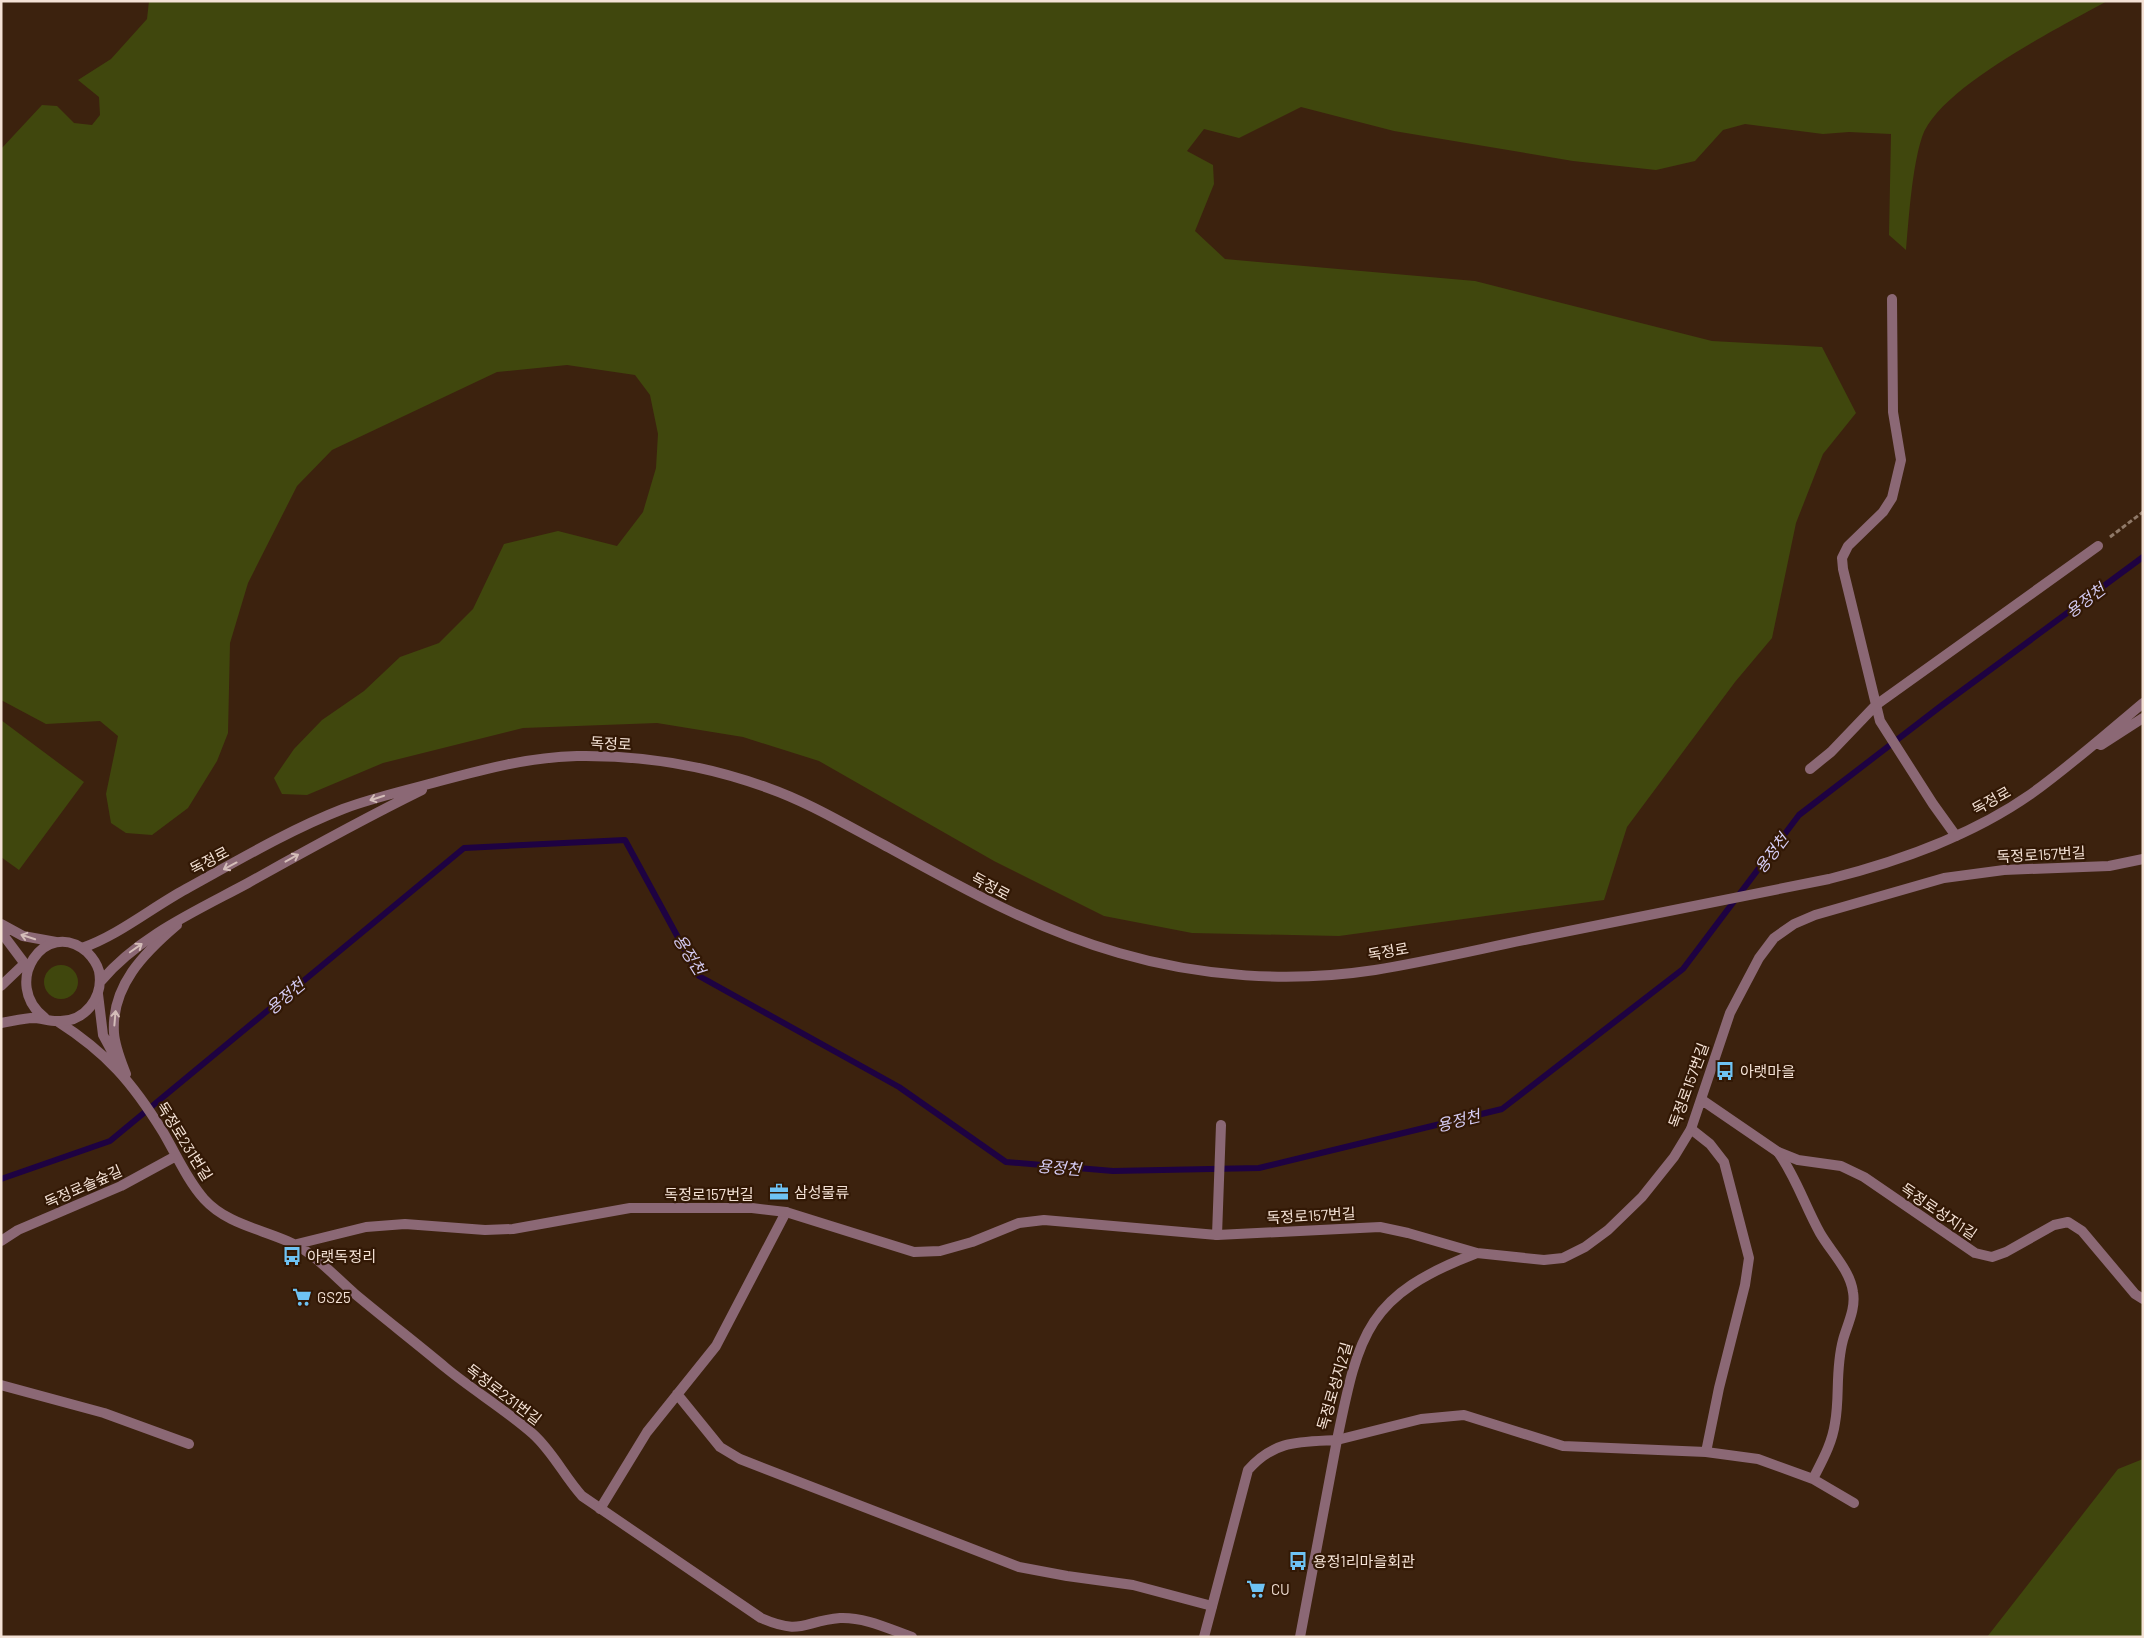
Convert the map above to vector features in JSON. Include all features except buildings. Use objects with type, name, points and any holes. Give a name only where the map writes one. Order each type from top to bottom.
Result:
[{"type":"street","points":[[1892,299],[1893,412],[1901,460],[1892,498],[1882,512],[1848,546],[1842,558],[1843,569],[1880,721],[1933,804],[1956,836]]},
{"type":"street","points":[[1810,769],[1831,752],[1876,705],[2098,546]]},
{"type":"street","name":"독정로","points":[[82,948],[100,942],[184,890],[299,829],[338,811],[381,796],[509,764],[574,756],[646,759],[731,777],[767,788],[826,814],[1005,910],[1042,927],[1080,941],[1164,965],[1254,977],[1331,974],[1372,970],[1829,879],[1904,859],[1956,836],[2029,795],[2065,769],[2143,702]]},
{"type":"street","points":[[2065,769],[2143,718]]},
{"type":"street","name":"독정로","points":[[100,981],[132,950],[186,916],[386,808],[441,781]]},
{"type":"street","name":"독정로157번길","points":[[296,1244],[366,1227],[405,1224],[485,1230],[513,1228],[630,1208],[752,1208],[786,1212],[914,1252],[940,1251],[972,1242],[1019,1223],[1044,1220],[1217,1235],[1380,1227],[1408,1232],[1477,1253],[1544,1260],[1562,1258],[1585,1248],[1608,1230],[1642,1197],[1674,1157],[1691,1129],[1730,1013],[1759,958],[1774,938],[1794,924],[1815,915],[1944,878],[1971,873],[2109,866],[2143,859]]},
{"type":"street","points":[[128,1082],[114,1034],[115,1013],[121,993],[130,972],[146,952],[186,916]]},
{"type":"street","points":[[1,924],[23,936],[69,943],[82,948],[92,956],[98,968],[100,981],[98,994],[103,1035],[128,1082]]},
{"type":"street","points":[[1,932],[25,964],[21,983],[26,1001],[34,1011],[45,1018],[57,1021],[70,1020],[82,1015],[92,1006],[98,994]]},
{"type":"street","points":[[1,986],[38,950],[56,942]]},
{"type":"street","points":[[1,1023],[45,1018]]},
{"type":"street","points":[[57,1021],[98,1049],[114,1063],[128,1082]]},
{"type":"street","name":"독정로231번길","points":[[128,1082],[162,1131],[204,1199],[217,1211],[235,1221],[296,1244],[461,1380],[532,1433],[548,1449],[577,1491],[600,1508],[761,1618],[779,1626],[797,1628],[840,1618],[861,1620],[912,1637]]},
{"type":"street","name":"독정로성지1길","points":[[1702,1100],[1778,1152],[1798,1160],[1841,1166],[1864,1177],[1975,1253],[1992,1257],[2006,1252],[2054,1225],[2068,1222],[2082,1231],[2135,1294],[2143,1299]]},
{"type":"street","points":[[1217,1235],[1221,1125]]},
{"type":"street","points":[[1691,1129],[1710,1144],[1724,1162],[1749,1258],[1745,1285],[1718,1388],[1706,1452]]},
{"type":"street","points":[[1778,1152],[1792,1172],[1810,1213],[1846,1273],[1854,1293],[1851,1315],[1843,1340],[1837,1375],[1836,1422],[1829,1447],[1813,1479]]},
{"type":"street","name":"독정로솔숲길","points":[[1,1241],[18,1230],[121,1186],[176,1156]]},
{"type":"street","points":[[600,1508],[647,1432],[716,1346],[786,1212]]},
{"type":"street","name":"독정로성지2길","points":[[1204,1637],[1248,1470],[1260,1456],[1279,1446],[1299,1442],[1337,1440],[1352,1368],[1361,1342],[1375,1318],[1394,1297],[1417,1281],[1446,1265],[1477,1253]]},
{"type":"street","points":[[1,1384],[104,1413],[189,1444]]},
{"type":"street","points":[[677,1394],[720,1447],[740,1459],[1019,1567],[1133,1585],[1212,1606]]},
{"type":"street","points":[[1300,1637],[1337,1440],[1421,1419],[1464,1415],[1562,1446],[1706,1452],[1758,1459],[1813,1479],[1854,1503]]},
{"type":"path","points":[[2098,546],[2143,512]]},
{"type":"green space","points":[[149,1],[2107,1],[2004,60],[1952,98],[1933,118],[1922,137],[1916,163],[1911,192],[1906,250],[1889,235],[1891,134],[1849,132],[1823,134],[1745,124],[1723,130],[1695,161],[1656,170],[1573,161],[1394,131],[1301,107],[1239,138],[1204,129],[1187,151],[1213,165],[1214,184],[1195,231],[1225,259],[1475,281],[1712,341],[1822,347],[1856,413],[1823,454],[1796,523],[1772,638],[1735,682],[1627,827],[1604,900],[1339,936],[1192,933],[1104,916],[994,861],[819,761],[743,737],[657,723],[523,728],[383,763],[307,795],[282,794],[274,778],[294,749],[322,720],[364,691],[400,657],[439,643],[473,609],[504,544],[558,531],[617,546],[643,512],[656,468],[658,434],[650,395],[635,375],[567,365],[497,372],[332,450],[297,486],[248,583],[230,643],[228,733],[217,761],[188,808],[152,835],[126,833],[111,823],[106,794],[118,736],[100,721],[46,724],[1,700],[1,149],[42,105],[57,106],[74,123],[92,125],[100,115],[99,97],[78,80],[111,59],[147,19]]},
{"type":"green space","points":[[1,720],[84,782],[19,870],[1,857]]},
{"type":"green space","points":[[61,965],[68,966],[73,970],[77,975],[77,989],[73,994],[68,998],[61,999],[54,998],[49,994],[45,989],[44,982],[45,975],[49,970],[54,966]]},
{"type":"green space","points":[[2143,1459],[2143,1637],[1987,1637],[2118,1469]]},
{"type":"waterway","name":"용정천","points":[[1,1179],[110,1141],[464,848],[625,840],[699,976],[899,1087],[1006,1162],[1113,1171],[1259,1168],[1502,1109],[1683,969],[1799,815],[1941,706],[2143,557]]},
{"type":"place","name":"아랫마을","points":[[1725,1071]]},
{"type":"place","name":"삼성물류","points":[[779,1192]]},
{"type":"place","name":"아랫독정리","points":[[292,1256]]},
{"type":"place","name":"GS25","points":[[302,1297]]},
{"type":"place","name":"용정1리마을회관","points":[[1298,1561]]},
{"type":"place","name":"CU","points":[[1256,1589]]}]
